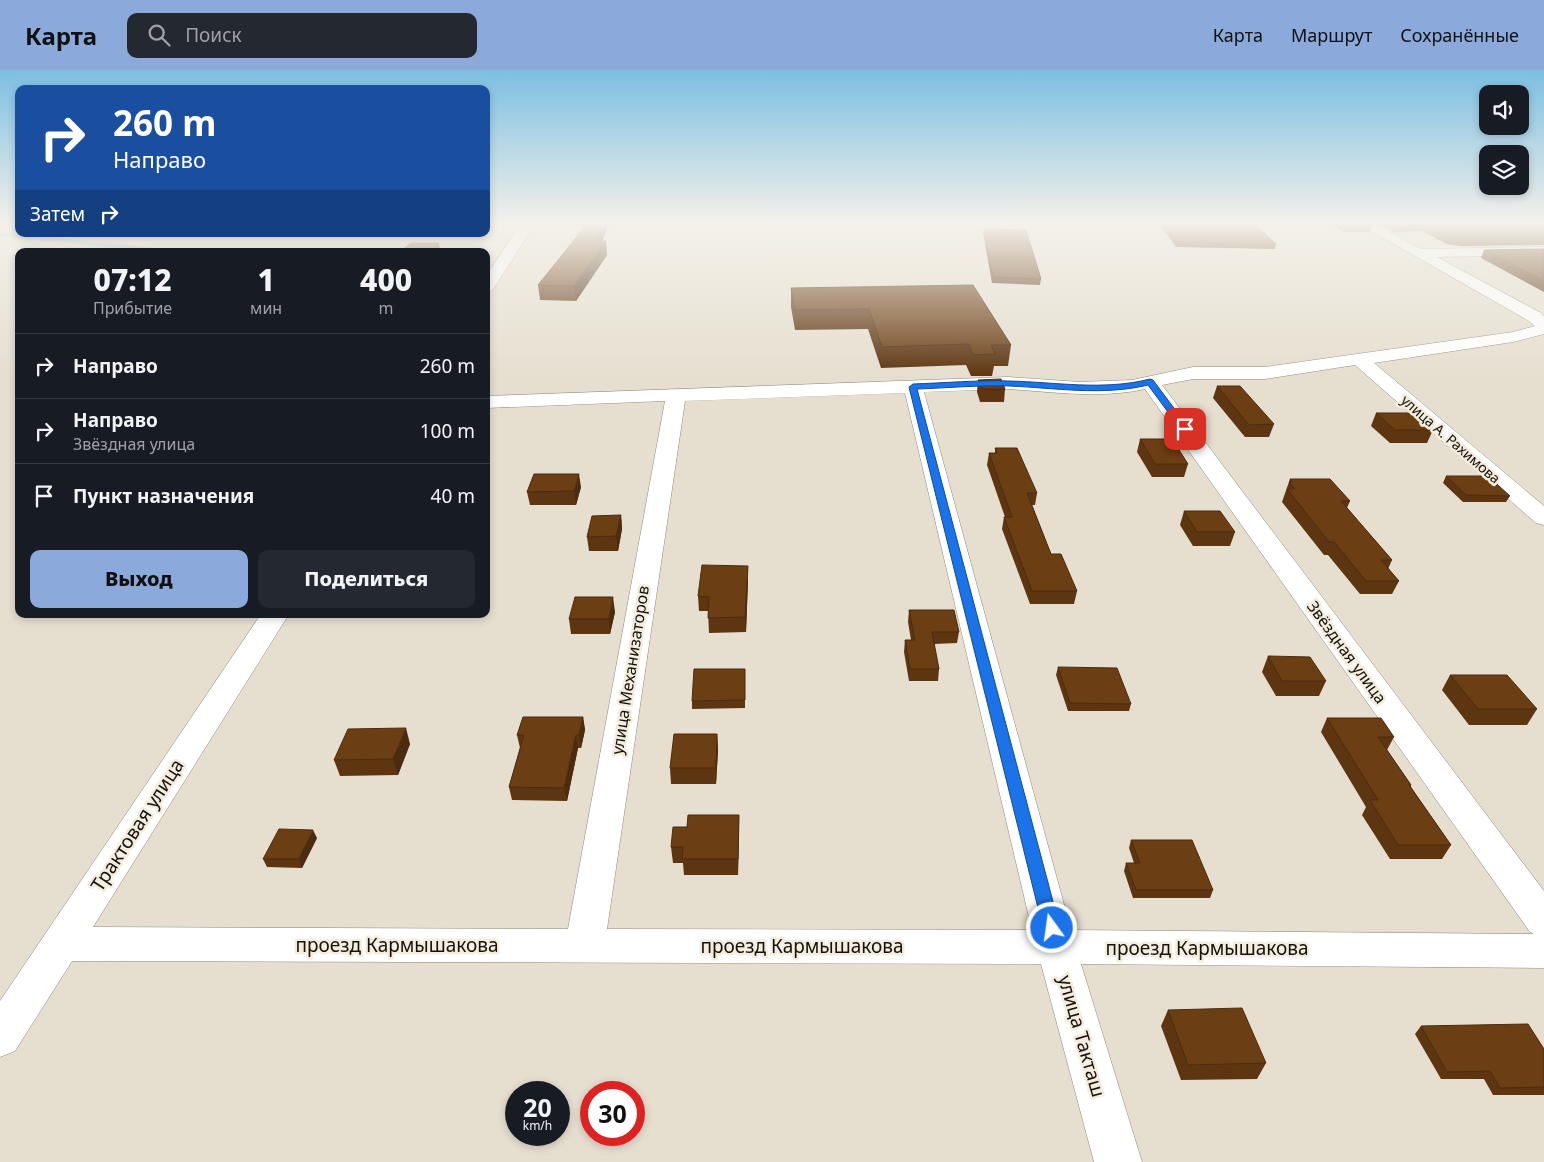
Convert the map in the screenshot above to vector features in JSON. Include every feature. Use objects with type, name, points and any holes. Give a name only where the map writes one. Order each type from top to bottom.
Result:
[{"type":"street","points":[[1457,275],[1542,322]]},
{"type":"street","points":[[490,402],[1008,383],[1080,388],[1132,386],[1193,372],[1265,373],[1514,337],[1542,322]]},
{"type":"street","name":"улица А. Рахимова","points":[[1359,360],[1544,518]]},
{"type":"street","name":"Звёздная улица","points":[[1150,382],[1544,921]]},
{"type":"street","name":"улица Такташ","points":[[913,387],[1056,947],[1118,1162]]},
{"type":"street","name":"улица Механизаторов","points":[[585,945],[676,395]]},
{"type":"street","name":"Трактовая улица","points":[[0,1037],[272,618]]},
{"type":"street","name":"проезд Кармышакова","points":[[60,944],[1056,947],[1544,951]]},
{"type":"building","points":[[546,275],[582,275],[574,286],[538,285]]},
{"type":"building","points":[[993,275],[1040,275],[1041,279],[993,277]]},
{"type":"building","points":[[1532,275],[1544,275],[1544,281]]},
{"type":"building","points":[[973,285],[1011,345],[991,345],[995,354],[973,355],[969,344],[882,347],[869,309],[795,310],[791,288]]},
{"type":"building","points":[[1001,379],[1005,389],[982,389],[978,380]]},
{"type":"building","points":[[1217,386],[1240,386],[1274,424],[1249,425]]},
{"type":"building","points":[[1376,413],[1412,413],[1433,430],[1395,430]]},
{"type":"building","points":[[1140,439],[1172,439],[1188,464],[1155,464]]},
{"type":"building","points":[[995,448],[1017,448],[1037,493],[1027,493],[1051,554],[1061,554],[1077,591],[1032,591],[1004,517],[1012,517],[989,453],[997,453]]},
{"type":"building","points":[[534,474],[579,474],[574,491],[527,492]]},
{"type":"building","points":[[1446,476],[1488,476],[1510,496],[1466,495]]},
{"type":"building","points":[[1290,479],[1330,479],[1350,501],[1341,501],[1392,560],[1381,560],[1399,581],[1366,581],[1334,542],[1329,542],[1287,489],[1295,489],[1289,482],[1292,482]]},
{"type":"building","points":[[1184,511],[1220,511],[1235,532],[1197,532]]},
{"type":"building","points":[[621,515],[616,536],[587,537],[592,516]]},
{"type":"building","points":[[702,565],[748,566],[745,617],[708,618],[709,597],[698,596]]},
{"type":"building","points":[[575,597],[613,597],[609,619],[569,619]]},
{"type":"building","points":[[909,610],[954,610],[959,632],[932,632],[939,669],[910,669],[905,640],[915,640]]},
{"type":"building","points":[[1268,656],[1310,657],[1326,681],[1282,681]]},
{"type":"building","points":[[1058,667],[1117,668],[1131,704],[1070,703]]},
{"type":"building","points":[[694,669],[745,669],[745,700],[692,701]]},
{"type":"building","points":[[1450,675],[1507,675],[1537,709],[1478,709]]},
{"type":"building","points":[[523,717],[583,717],[579,735],[576,735],[564,788],[509,787],[524,735],[517,735]]},
{"type":"building","points":[[1327,718],[1381,718],[1394,737],[1378,737],[1451,845],[1398,845],[1370,800],[1378,800]]},
{"type":"building","points":[[406,728],[393,759],[334,760],[348,729]]},
{"type":"building","points":[[674,734],[717,734],[716,768],[670,768]]},
{"type":"building","points":[[688,815],[739,815],[738,859],[682,859],[683,847],[671,847],[673,827],[687,827]]},
{"type":"building","points":[[279,829],[313,830],[299,859],[263,859]]},
{"type":"building","points":[[1131,840],[1192,840],[1213,890],[1136,890],[1126,863],[1140,863]]},
{"type":"building","points":[[1242,1008],[1266,1063],[1188,1065],[1168,1010]]},
{"type":"building","points":[[1528,1024],[1544,1049],[1544,1087],[1500,1088],[1490,1071],[1447,1072],[1421,1026]]},
{"type":"route","points":[[1052,928],[913,387],[1008,383],[1080,388],[1132,386],[1150,382],[1185,429]]}]
